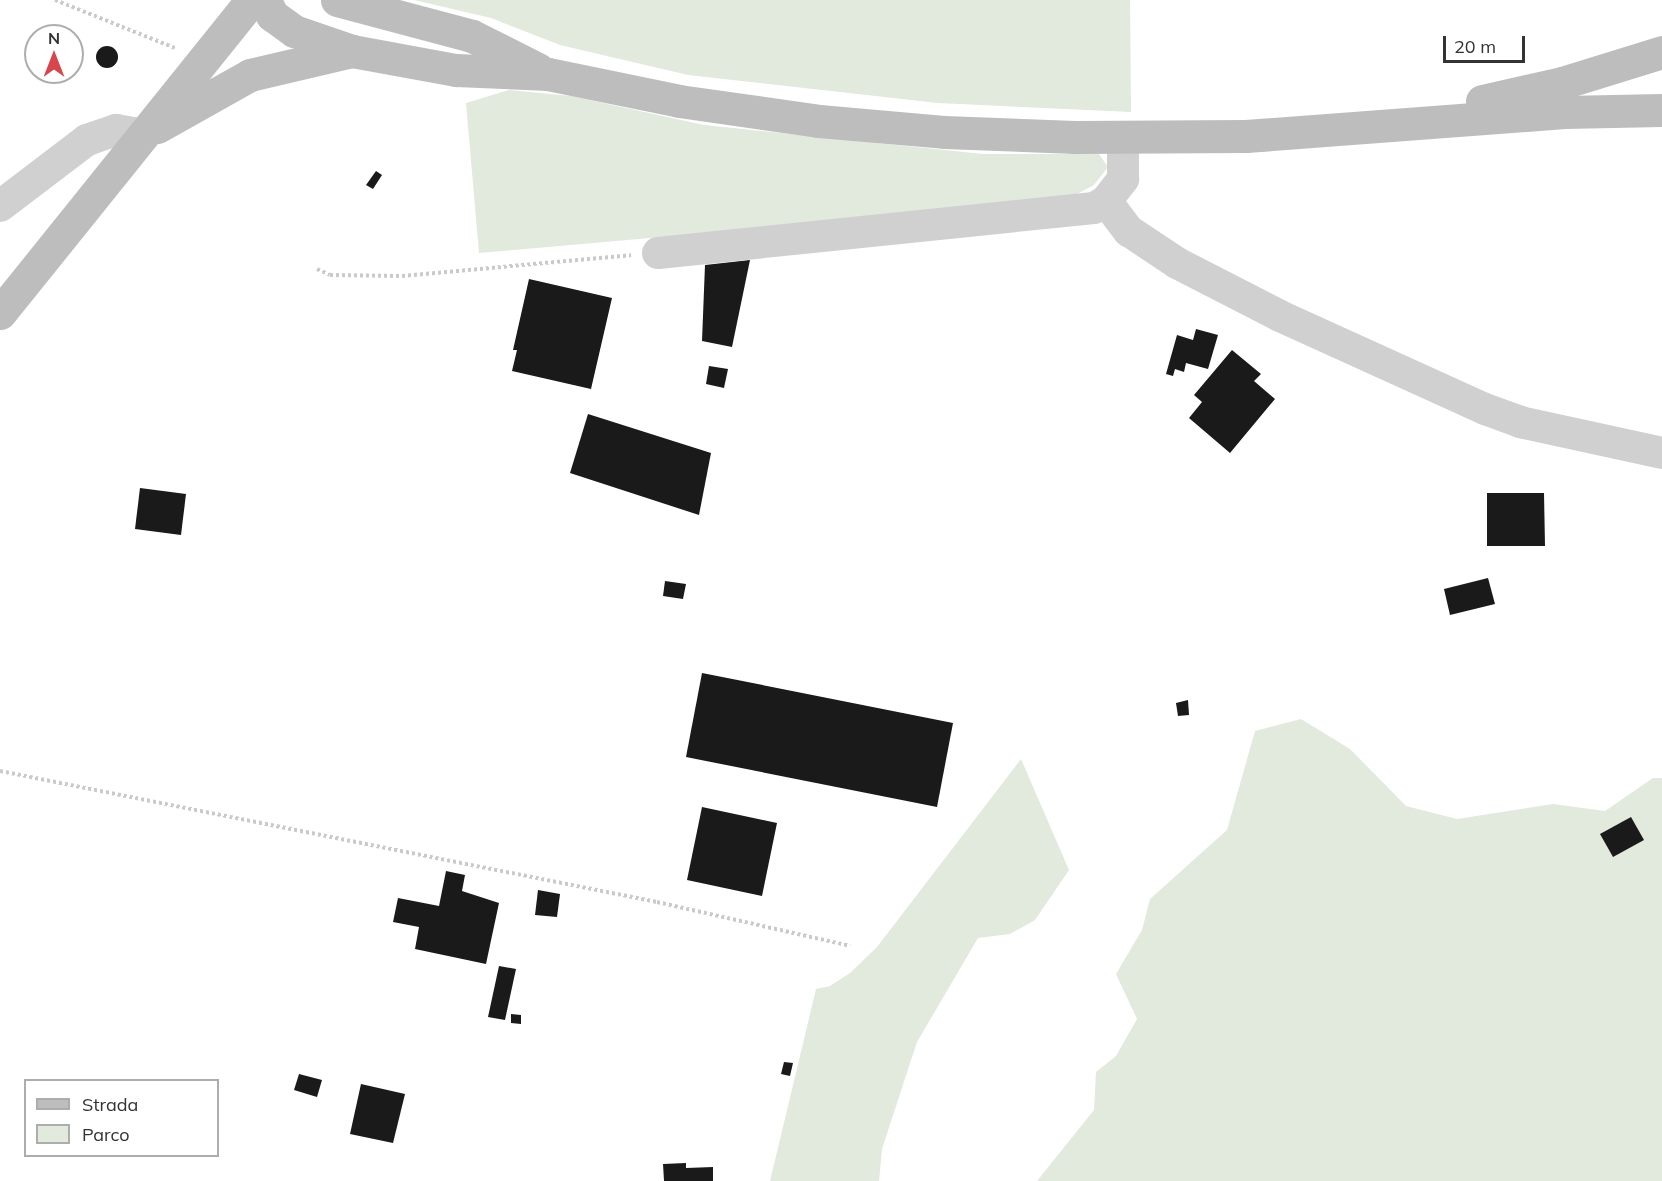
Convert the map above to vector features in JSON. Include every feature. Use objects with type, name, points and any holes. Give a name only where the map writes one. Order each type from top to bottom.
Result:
[{"type":"main road","points":[[0,314],[252,0]]},
{"type":"main road","points":[[265,0],[272,15],[294,31],[352,51],[456,70],[548,74],[679,101],[819,121],[999,135],[1246,136],[1369,125],[1662,110]]},
{"type":"main road","points":[[337,0],[375,7],[472,36],[548,74]]},
{"type":"main road","points":[[144,135],[250,75],[352,51]]},
{"type":"main road","points":[[1369,125],[1562,83],[1662,52]]},
{"type":"street","points":[[0,206],[87,140],[116,130],[144,135]]},
{"type":"street","points":[[658,252],[1067,213],[1094,208],[1106,201],[1123,179],[1123,137]]},
{"type":"street","points":[[1106,201],[1129,231],[1177,263],[1280,316],[1520,422],[1662,453]]},
{"type":"path","points":[[55,0],[203,61]]},
{"type":"path","points":[[317,269],[330,275],[402,276],[658,252]]},
{"type":"path","points":[[0,771],[657,902],[850,946]]},
{"type":"green space","points":[[414,0],[1130,0],[1131,112],[938,103],[688,75],[560,45],[491,18]]},
{"type":"green space","points":[[509,90],[571,96],[704,125],[983,154],[1099,154],[1108,167],[1094,185],[1062,202],[479,253],[466,103]]},
{"type":"green space","points":[[1301,719],[1350,749],[1406,806],[1457,819],[1553,804],[1605,811],[1653,778],[1662,778],[1662,1181],[1037,1181],[1094,1110],[1096,1072],[1116,1056],[1137,1019],[1116,974],[1142,930],[1150,899],[1227,830],[1255,731]]},
{"type":"green space","points":[[1021,759],[1069,870],[1035,920],[1010,934],[978,938],[917,1042],[882,1149],[879,1181],[770,1181],[816,989],[830,986],[850,973],[877,947]]},
{"type":"building","points":[[107,46],[115,49],[118,57],[115,65],[107,68],[99,65],[96,57],[99,49]]},
{"type":"building","points":[[376,171],[382,175],[373,189],[366,185]]},
{"type":"building","points":[[750,260],[732,347],[702,341],[705,265]]},
{"type":"building","points":[[529,279],[612,298],[591,389],[512,371],[517,350],[513,350]]},
{"type":"building","points":[[1196,329],[1218,335],[1208,369],[1186,363],[1184,372],[1175,369],[1173,376],[1166,374],[1177,335],[1193,340]]},
{"type":"building","points":[[1232,350],[1261,374],[1254,381],[1275,399],[1230,453],[1189,418],[1202,402],[1194,395]]},
{"type":"building","points":[[709,366],[728,369],[724,388],[706,384]]},
{"type":"building","points":[[588,414],[711,453],[699,515],[570,473]]},
{"type":"building","points":[[140,488],[186,494],[181,535],[135,529]]},
{"type":"building","points":[[1487,493],[1544,493],[1545,546],[1487,546]]},
{"type":"building","points":[[1488,578],[1495,604],[1450,615],[1444,589]]},
{"type":"building","points":[[665,581],[686,584],[683,599],[663,596]]},
{"type":"building","points":[[702,673],[953,723],[937,807],[686,757]]},
{"type":"building","points":[[1188,700],[1189,715],[1178,716],[1176,703]]},
{"type":"building","points":[[702,807],[777,823],[762,896],[687,880]]},
{"type":"building","points":[[1631,817],[1644,840],[1613,857],[1600,834]]},
{"type":"building","points":[[446,871],[465,875],[462,891],[499,903],[486,964],[415,949],[419,927],[393,922],[398,898],[439,906]]},
{"type":"building","points":[[538,890],[560,894],[557,917],[535,915]]},
{"type":"building","points":[[499,966],[516,969],[505,1020],[488,1017]]},
{"type":"building","points":[[511,1014],[521,1015],[521,1024],[511,1023]]},
{"type":"building","points":[[784,1062],[793,1063],[790,1076],[781,1074]]},
{"type":"building","points":[[299,1074],[322,1080],[317,1097],[294,1090]]},
{"type":"building","points":[[361,1084],[405,1094],[393,1143],[350,1134]]},
{"type":"building","points":[[686,1163],[686,1168],[713,1167],[713,1181],[664,1181],[663,1164]]}]
